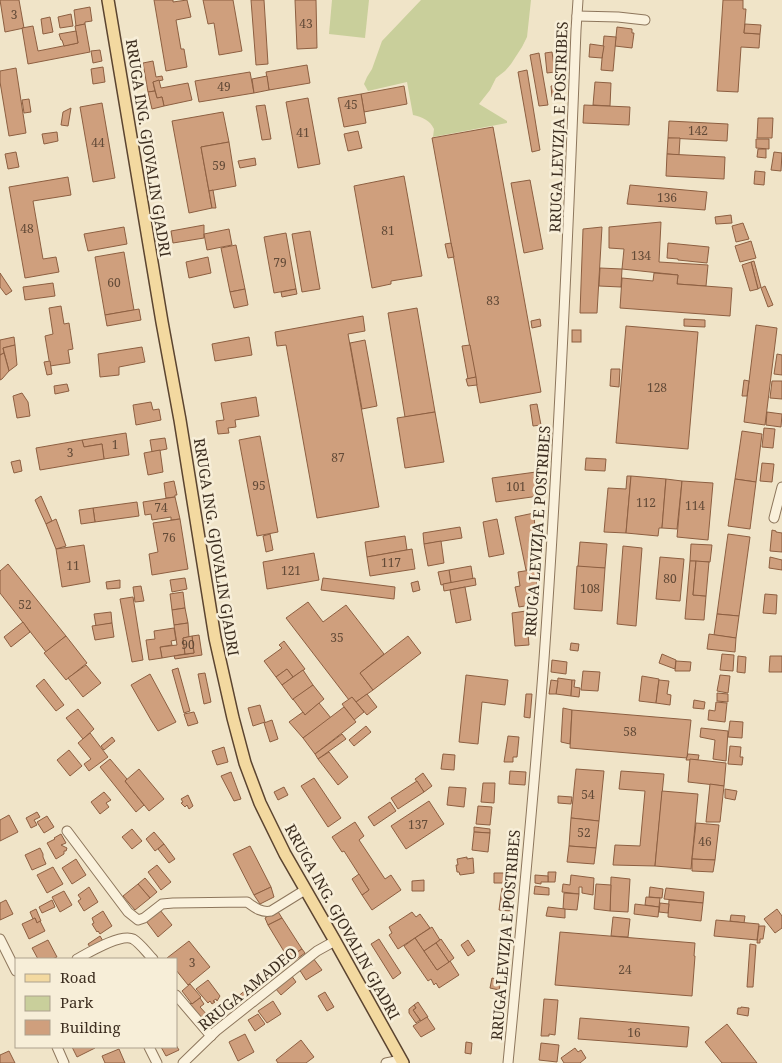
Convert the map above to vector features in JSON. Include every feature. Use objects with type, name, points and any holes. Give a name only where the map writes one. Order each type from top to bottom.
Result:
[{"type":"main road","name":"RRUGA ING. GJOVALIN GJADRI","points":[[108,0],[180,420],[215,638],[244,763],[260,803],[285,854],[402,1062]]},
{"type":"street","name":"RRUGA LEVIZJA E POSTRIBES","points":[[508,1063],[544,657],[567,268],[578,0]]},
{"type":"street","points":[[577,16],[645,20]]},
{"type":"street","points":[[774,518],[782,487]]},
{"type":"street","points":[[67,831],[128,912],[138,920],[144,918],[162,904],[173,903],[247,902],[256,909],[266,912],[271,911],[305,890]]},
{"type":"street","points":[[79,958],[105,945],[128,938],[134,940],[152,958]]},
{"type":"street","points":[[0,939],[15,969]]},
{"type":"street","name":"RRUGA AMADEO","points":[[183,1063],[211,1036],[317,951],[335,941]]},
{"type":"street","points":[[178,998],[211,1036]]},
{"type":"street","points":[[57,1048],[64,1063]]},
{"type":"street","points":[[150,1048],[157,1063]]},
{"type":"street","points":[[386,1063],[402,1062]]},
{"type":"green space","points":[[332,0],[369,0],[365,38],[329,34]]},
{"type":"green space","points":[[421,0],[531,0],[527,37],[522,47],[511,64],[496,78],[490,90],[479,104],[507,121],[507,123],[433,137],[434,129],[430,123],[423,118],[413,115],[407,82],[368,91],[364,84],[372,69],[382,41]]},
{"type":"building","points":[[0,0],[19,0],[24,28],[5,32]]},
{"type":"building","points":[[154,0],[173,0],[173,2],[187,0],[191,17],[176,20],[181,49],[184,49],[187,67],[166,71]]},
{"type":"building","points":[[203,0],[233,0],[242,51],[219,55],[214,23],[208,24]]},
{"type":"building","points":[[251,0],[264,0],[268,64],[256,65]]},
{"type":"building","points":[[295,0],[316,0],[317,48],[297,49]]},
{"type":"building","points":[[723,0],[743,0],[743,9],[746,9],[744,33],[760,34],[759,48],[741,47],[738,92],[717,91]]},
{"type":"building","points":[[90,7],[92,21],[76,26],[74,10]]},
{"type":"building","points":[[71,14],[73,26],[60,28],[58,17]]},
{"type":"building","points":[[50,17],[53,32],[43,34],[41,19]]},
{"type":"building","points":[[85,24],[90,52],[28,64],[22,28],[33,26],[38,51],[78,43],[75,26]]},
{"type":"building","points":[[745,24],[761,25],[760,34],[744,33]]},
{"type":"building","points":[[617,27],[632,29],[632,33],[634,33],[632,48],[615,46]]},
{"type":"building","points":[[76,31],[78,43],[64,46],[59,34]]},
{"type":"building","points":[[604,36],[616,37],[613,71],[601,70]]},
{"type":"building","points":[[590,44],[604,46],[602,58],[589,57]]},
{"type":"building","points":[[100,50],[102,61],[93,63],[91,51]]},
{"type":"building","points":[[552,52],[555,72],[547,73],[545,53]]},
{"type":"building","points":[[539,53],[548,105],[539,106],[530,55]]},
{"type":"building","points":[[153,61],[156,77],[162,76],[163,80],[153,82],[155,91],[148,92],[143,63]]},
{"type":"building","points":[[307,65],[310,83],[269,90],[266,72]]},
{"type":"building","points":[[103,67],[105,82],[93,84],[91,69]]},
{"type":"building","points":[[16,68],[26,133],[9,136],[0,82],[0,71]]},
{"type":"building","points":[[527,70],[540,150],[532,152],[518,72]]},
{"type":"building","points":[[250,72],[254,93],[199,102],[195,81]]},
{"type":"building","points":[[267,76],[269,90],[254,93],[252,79]]},
{"type":"building","points":[[159,80],[161,88],[188,83],[192,100],[164,106],[162,97],[157,98],[153,82]]},
{"type":"building","points":[[595,82],[611,83],[610,106],[593,105]]},
{"type":"building","points":[[557,85],[558,96],[552,97],[551,86]]},
{"type":"building","points":[[404,86],[407,104],[364,112],[361,94]]},
{"type":"building","points":[[155,91],[157,98],[162,97],[164,106],[152,109],[148,92]]},
{"type":"building","points":[[361,94],[366,123],[344,127],[338,98]]},
{"type":"building","points":[[308,98],[320,164],[298,168],[286,102]]},
{"type":"building","points":[[29,99],[31,112],[24,113],[22,100]]},
{"type":"building","points":[[102,103],[115,178],[93,182],[80,107]]},
{"type":"building","points":[[265,105],[271,139],[262,140],[256,106]]},
{"type":"building","points":[[584,105],[630,107],[629,125],[583,123]]},
{"type":"building","points":[[71,108],[68,126],[61,125],[63,112]]},
{"type":"building","points":[[223,112],[229,142],[201,147],[212,208],[189,213],[172,121]]},
{"type":"building","points":[[758,118],[773,118],[772,138],[757,138]]},
{"type":"building","points":[[669,121],[728,124],[727,141],[668,138]]},
{"type":"building","points":[[493,127],[541,392],[480,403],[432,138]]},
{"type":"building","points":[[358,131],[362,148],[348,151],[344,134]]},
{"type":"building","points":[[57,132],[58,141],[44,144],[42,134]]},
{"type":"building","points":[[668,138],[680,138],[679,155],[667,154]]},
{"type":"building","points":[[756,139],[769,139],[769,149],[756,148]]},
{"type":"building","points":[[229,142],[236,186],[209,191],[201,147]]},
{"type":"building","points":[[758,149],[766,149],[766,158],[757,157]]},
{"type":"building","points":[[16,152],[19,167],[8,169],[5,154]]},
{"type":"building","points":[[774,152],[782,153],[781,171],[771,170]]},
{"type":"building","points":[[667,154],[725,157],[724,179],[666,176]]},
{"type":"building","points":[[255,158],[256,165],[240,168],[238,161]]},
{"type":"building","points":[[755,171],[765,172],[764,185],[754,184]]},
{"type":"building","points":[[404,176],[422,276],[391,281],[391,284],[372,288],[354,186]]},
{"type":"building","points":[[68,177],[71,195],[33,201],[43,259],[56,257],[59,272],[25,278],[9,187]]},
{"type":"building","points":[[530,180],[543,249],[524,253],[511,183]]},
{"type":"building","points":[[630,185],[707,192],[705,210],[627,204]]},
{"type":"building","points":[[213,190],[216,208],[212,208],[209,191]]},
{"type":"building","points":[[731,215],[732,223],[716,224],[715,217]]},
{"type":"building","points":[[661,222],[659,262],[708,265],[706,286],[677,284],[678,275],[622,269],[624,249],[609,248],[609,227]]},
{"type":"building","points":[[743,223],[749,239],[736,242],[732,226]]},
{"type":"building","points":[[204,225],[204,238],[173,243],[171,231]]},
{"type":"building","points":[[124,227],[127,244],[88,251],[84,234]]},
{"type":"building","points":[[602,227],[597,313],[580,313],[583,229]]},
{"type":"building","points":[[229,229],[232,245],[207,250],[204,234]]},
{"type":"building","points":[[310,231],[320,289],[302,292],[292,234]]},
{"type":"building","points":[[286,233],[296,289],[274,293],[264,237]]},
{"type":"building","points":[[751,241],[756,258],[740,262],[735,246]]},
{"type":"building","points":[[451,243],[454,257],[448,258],[445,244]]},
{"type":"building","points":[[668,243],[709,247],[707,263],[667,258]]},
{"type":"building","points":[[236,245],[245,289],[230,292],[221,248]]},
{"type":"building","points":[[124,252],[134,310],[105,315],[95,257]]},
{"type":"building","points":[[208,257],[211,273],[189,278],[186,262]]},
{"type":"building","points":[[754,261],[761,287],[758,289],[751,262]]},
{"type":"building","points":[[751,262],[758,289],[750,291],[742,265]]},
{"type":"building","points":[[600,268],[622,269],[621,287],[599,286]]},
{"type":"building","points":[[0,273],[12,291],[6,295],[0,287]]},
{"type":"building","points":[[654,273],[678,275],[677,284],[732,288],[730,316],[620,308],[622,278],[653,281]]},
{"type":"building","points":[[53,283],[55,296],[25,300],[23,287]]},
{"type":"building","points":[[765,286],[773,305],[768,307],[761,288]]},
{"type":"building","points":[[245,289],[248,305],[234,308],[230,292]]},
{"type":"building","points":[[296,289],[297,294],[282,297],[281,292]]},
{"type":"building","points":[[61,306],[64,324],[69,323],[73,349],[68,350],[70,363],[50,366],[45,336],[53,334],[49,308]]},
{"type":"building","points":[[417,308],[435,412],[405,417],[388,313]]},
{"type":"building","points":[[139,309],[141,320],[107,326],[105,315]]},
{"type":"building","points":[[363,316],[365,331],[348,334],[379,507],[317,518],[286,345],[277,346],[275,332]]},
{"type":"building","points":[[540,319],[541,326],[532,328],[531,321]]},
{"type":"building","points":[[684,319],[705,320],[705,327],[684,326]]},
{"type":"building","points":[[756,325],[777,328],[765,425],[744,422]]},
{"type":"building","points":[[626,326],[698,332],[688,449],[616,443]]},
{"type":"building","points":[[572,330],[581,330],[581,342],[572,342]]},
{"type":"building","points":[[14,337],[15,345],[3,348],[4,353],[0,355],[0,340]]},
{"type":"building","points":[[249,337],[252,355],[215,361],[212,344]]},
{"type":"building","points":[[365,340],[377,406],[362,409],[350,343]]},
{"type":"building","points":[[15,345],[17,365],[9,371],[3,348]]},
{"type":"building","points":[[470,345],[476,377],[468,379],[462,346]]},
{"type":"building","points":[[142,347],[145,362],[119,367],[119,375],[100,377],[98,354]]},
{"type":"building","points":[[4,353],[9,371],[0,380],[0,355]]},
{"type":"building","points":[[777,354],[782,355],[782,375],[774,374]]},
{"type":"building","points":[[50,361],[52,374],[47,375],[44,362]]},
{"type":"building","points":[[611,369],[620,369],[619,387],[610,386]]},
{"type":"building","points":[[476,377],[477,385],[468,386],[466,379]]},
{"type":"building","points":[[744,380],[749,381],[747,396],[742,396]]},
{"type":"building","points":[[772,381],[782,381],[782,399],[770,398]]},
{"type":"building","points":[[67,384],[69,391],[55,394],[54,386]]},
{"type":"building","points":[[22,393],[28,402],[30,416],[17,418],[13,396]]},
{"type":"building","points":[[256,397],[259,416],[235,420],[236,427],[228,428],[229,433],[218,434],[216,421],[224,420],[221,403]]},
{"type":"building","points":[[151,402],[153,410],[159,409],[161,420],[136,425],[133,405]]},
{"type":"building","points":[[537,404],[541,425],[533,426],[530,405]]},
{"type":"building","points":[[435,412],[444,462],[405,468],[397,418]]},
{"type":"building","points":[[767,412],[782,414],[781,427],[766,425]]},
{"type":"building","points":[[764,428],[775,429],[773,448],[762,447]]},
{"type":"building","points":[[742,431],[762,434],[756,482],[735,479]]},
{"type":"building","points":[[126,433],[129,455],[104,459],[102,444],[84,447],[82,440]]},
{"type":"building","points":[[260,436],[278,532],[257,536],[239,440]]},
{"type":"building","points":[[165,438],[167,449],[152,452],[150,440]]},
{"type":"building","points":[[82,440],[84,447],[102,444],[104,459],[40,470],[36,448]]},
{"type":"building","points":[[160,450],[163,472],[148,475],[144,453]]},
{"type":"building","points":[[586,458],[606,459],[605,471],[585,470]]},
{"type":"building","points":[[20,460],[22,471],[14,473],[11,462]]},
{"type":"building","points":[[762,463],[774,464],[772,482],[760,481]]},
{"type":"building","points":[[536,472],[539,496],[496,502],[492,478]]},
{"type":"building","points":[[627,476],[631,476],[626,533],[604,532],[608,488],[626,489]]},
{"type":"building","points":[[631,476],[666,479],[662,528],[659,528],[658,536],[626,533]]},
{"type":"building","points":[[666,479],[682,481],[677,529],[662,528]]},
{"type":"building","points":[[735,479],[756,482],[750,529],[728,526]]},
{"type":"building","points":[[174,481],[177,495],[166,498],[164,483]]},
{"type":"building","points":[[682,481],[713,483],[708,540],[677,537]]},
{"type":"building","points":[[41,496],[52,521],[46,524],[35,500]]},
{"type":"building","points":[[175,497],[180,519],[171,520],[171,517],[152,520],[151,514],[145,515],[143,502]]},
{"type":"building","points":[[137,502],[139,516],[95,522],[93,508]]},
{"type":"building","points":[[93,508],[95,522],[81,524],[79,510]]},
{"type":"building","points":[[534,513],[537,569],[526,570],[515,517]]},
{"type":"building","points":[[56,519],[66,546],[56,549],[46,524]]},
{"type":"building","points":[[180,519],[188,569],[152,575],[149,554],[158,552],[153,523]]},
{"type":"building","points":[[497,519],[504,554],[489,557],[483,522]]},
{"type":"building","points":[[460,527],[462,538],[424,544],[423,533]]},
{"type":"building","points":[[772,530],[782,533],[782,552],[770,551]]},
{"type":"building","points":[[270,534],[273,550],[266,552],[263,536]]},
{"type":"building","points":[[728,534],[750,537],[739,616],[717,614]]},
{"type":"building","points":[[405,536],[407,550],[367,557],[365,542]]},
{"type":"building","points":[[441,541],[444,563],[428,566],[424,544]]},
{"type":"building","points":[[580,542],[607,544],[605,568],[578,567]]},
{"type":"building","points":[[691,544],[712,545],[710,562],[690,561]]},
{"type":"building","points":[[84,545],[90,582],[62,587],[56,549]]},
{"type":"building","points":[[623,546],[642,548],[636,626],[617,624]]},
{"type":"building","points":[[412,549],[415,569],[370,576],[367,557]]},
{"type":"building","points":[[314,553],[319,580],[267,589],[263,562]]},
{"type":"building","points":[[660,557],[684,559],[680,601],[656,599]]},
{"type":"building","points":[[770,557],[782,560],[782,570],[769,568]]},
{"type":"building","points":[[690,561],[696,561],[693,595],[706,596],[704,620],[685,619]]},
{"type":"building","points":[[696,561],[709,562],[706,596],[693,595]]},
{"type":"building","points":[[8,564],[66,636],[46,652],[0,593],[0,571]]},
{"type":"building","points":[[471,566],[473,579],[451,583],[449,570]]},
{"type":"building","points":[[577,566],[605,568],[602,611],[574,609]]},
{"type":"building","points":[[537,569],[536,604],[519,607],[515,587],[520,586],[518,572]]},
{"type":"building","points":[[449,570],[451,583],[441,585],[438,572]]},
{"type":"building","points":[[185,578],[187,589],[172,592],[170,580]]},
{"type":"building","points":[[323,578],[395,587],[394,599],[321,590]]},
{"type":"building","points":[[475,578],[476,585],[444,591],[443,584]]},
{"type":"building","points":[[120,580],[120,588],[107,589],[106,582]]},
{"type":"building","points":[[418,581],[420,590],[413,592],[411,583]]},
{"type":"building","points":[[141,586],[144,601],[135,602],[133,587]]},
{"type":"building","points":[[465,587],[471,620],[456,623],[450,590]]},
{"type":"building","points":[[183,592],[185,608],[172,610],[170,594]]},
{"type":"building","points":[[765,594],[777,595],[776,614],[763,613]]},
{"type":"building","points":[[133,597],[143,660],[132,662],[120,599]]},
{"type":"building","points":[[308,602],[323,622],[346,605],[384,654],[360,673],[373,690],[356,702],[352,697],[349,700],[286,618]]},
{"type":"building","points":[[185,608],[188,623],[174,625],[172,610]]},
{"type":"building","points":[[526,611],[529,645],[515,646],[512,613]]},
{"type":"building","points":[[111,612],[112,623],[96,626],[94,614]]},
{"type":"building","points":[[717,614],[739,616],[736,638],[714,635]]},
{"type":"building","points":[[23,622],[30,632],[11,647],[4,637]]},
{"type":"building","points":[[112,623],[114,637],[95,640],[92,626]]},
{"type":"building","points":[[188,623],[189,637],[183,638],[185,654],[162,658],[160,647],[177,645],[174,625]]},
{"type":"building","points":[[174,628],[176,640],[171,641],[172,645],[160,647],[162,658],[149,660],[146,640],[155,639],[154,631]]},
{"type":"building","points":[[709,634],[736,638],[735,652],[707,649]]},
{"type":"building","points":[[199,635],[202,655],[175,659],[174,656],[194,653],[192,636]]},
{"type":"building","points":[[66,636],[87,663],[66,680],[44,653]]},
{"type":"building","points":[[192,636],[194,653],[185,654],[183,638]]},
{"type":"building","points":[[408,636],[421,653],[373,690],[360,673]]},
{"type":"building","points":[[284,641],[305,669],[293,677],[287,669],[276,677],[264,661],[282,648],[279,645]]},
{"type":"building","points":[[571,643],[579,644],[578,651],[570,650]]},
{"type":"building","points":[[662,654],[676,660],[675,669],[659,663]]},
{"type":"building","points":[[722,654],[734,655],[733,671],[720,670]]},
{"type":"building","points":[[738,656],[746,657],[745,673],[737,672]]},
{"type":"building","points":[[770,656],[782,656],[782,672],[769,672]]},
{"type":"building","points":[[552,660],[567,662],[566,674],[551,672]]},
{"type":"building","points":[[676,661],[691,662],[690,671],[675,671]]},
{"type":"building","points":[[86,665],[101,683],[83,697],[68,678]]},
{"type":"building","points":[[178,668],[190,711],[184,713],[172,670]]},
{"type":"building","points":[[287,669],[293,677],[282,685],[276,677]]},
{"type":"building","points":[[303,670],[313,685],[293,700],[282,685]]},
{"type":"building","points":[[583,671],[600,672],[598,691],[581,690]]},
{"type":"building","points":[[205,673],[211,702],[204,704],[198,674]]},
{"type":"building","points":[[150,674],[176,722],[158,731],[131,685]]},
{"type":"building","points":[[466,675],[508,680],[505,705],[482,702],[478,744],[459,742]]},
{"type":"building","points":[[720,675],[730,676],[728,693],[717,691]]},
{"type":"building","points":[[642,676],[659,679],[656,703],[639,701]]},
{"type":"building","points":[[558,678],[572,680],[571,696],[556,694]]},
{"type":"building","points":[[44,679],[64,705],[56,711],[36,686]]},
{"type":"building","points":[[551,680],[558,681],[556,694],[549,694]]},
{"type":"building","points":[[572,680],[575,680],[574,687],[580,688],[579,697],[571,696]]},
{"type":"building","points":[[659,680],[669,681],[667,694],[671,695],[670,705],[656,703]]},
{"type":"building","points":[[313,685],[324,699],[305,715],[293,699]]},
{"type":"building","points":[[717,693],[728,694],[728,702],[717,701]]},
{"type":"building","points":[[367,694],[377,707],[367,715],[356,702]]},
{"type":"building","points":[[526,694],[532,694],[530,718],[524,717]]},
{"type":"building","points":[[352,697],[364,712],[354,720],[342,704]]},
{"type":"building","points":[[694,700],[705,702],[704,709],[693,708]]},
{"type":"building","points":[[716,702],[727,703],[725,722],[708,720],[709,710],[715,711]]},
{"type":"building","points":[[319,703],[331,718],[303,738],[289,722],[303,712],[305,715]]},
{"type":"building","points":[[260,705],[265,722],[253,726],[248,708]]},
{"type":"building","points":[[344,707],[356,722],[315,754],[303,738]]},
{"type":"building","points":[[563,708],[572,710],[570,744],[561,742]]},
{"type":"building","points":[[78,709],[94,729],[83,739],[66,718]]},
{"type":"building","points":[[572,710],[691,720],[687,758],[570,748]]},
{"type":"building","points":[[194,712],[198,723],[188,726],[184,714]]},
{"type":"building","points":[[272,720],[278,739],[270,742],[264,723]]},
{"type":"building","points":[[730,721],[743,722],[742,738],[728,737]]},
{"type":"building","points":[[366,726],[371,732],[354,746],[349,740]]},
{"type":"building","points":[[701,728],[728,731],[726,761],[713,759],[715,740],[700,737]]},
{"type":"building","points":[[90,733],[108,757],[89,771],[84,764],[91,759],[78,743]]},
{"type":"building","points":[[342,734],[346,739],[318,759],[315,754]]},
{"type":"building","points":[[508,736],[519,737],[517,757],[513,757],[513,762],[504,762]]},
{"type":"building","points":[[112,737],[115,741],[104,750],[101,746]]},
{"type":"building","points":[[730,746],[741,747],[740,757],[743,757],[742,765],[728,764]]},
{"type":"building","points":[[224,747],[228,762],[217,765],[212,751]]},
{"type":"building","points":[[69,750],[82,766],[70,776],[57,760]]},
{"type":"building","points":[[329,752],[348,777],[338,785],[318,759]]},
{"type":"building","points":[[443,754],[455,755],[454,770],[441,769]]},
{"type":"building","points":[[688,754],[699,755],[698,760],[686,760]]},
{"type":"building","points":[[110,759],[127,779],[125,781],[144,805],[136,812],[100,767]]},
{"type":"building","points":[[690,759],[726,763],[724,786],[688,782]]},
{"type":"building","points":[[139,769],[164,799],[149,811],[125,781]]},
{"type":"building","points":[[576,769],[604,771],[599,821],[571,818]]},
{"type":"building","points":[[510,771],[526,772],[525,785],[509,784]]},
{"type":"building","points":[[621,771],[664,774],[655,866],[613,865],[615,845],[640,846],[645,791],[619,789]]},
{"type":"building","points":[[231,772],[241,799],[234,801],[221,776]]},
{"type":"building","points":[[423,773],[432,786],[424,792],[415,779]]},
{"type":"building","points":[[314,778],[341,818],[328,827],[301,786]]},
{"type":"building","points":[[417,781],[424,792],[398,809],[391,798]]},
{"type":"building","points":[[483,783],[495,783],[494,803],[481,802]]},
{"type":"building","points":[[710,784],[724,786],[720,822],[706,822]]},
{"type":"building","points":[[284,787],[288,795],[278,800],[274,792]]},
{"type":"building","points":[[449,787],[466,788],[464,807],[447,805]]},
{"type":"building","points":[[725,789],[737,791],[735,800],[725,798]]},
{"type":"building","points":[[662,791],[698,794],[691,869],[655,866]]},
{"type":"building","points":[[104,792],[111,800],[106,803],[109,807],[100,814],[91,802]]},
{"type":"building","points":[[188,795],[193,806],[189,809],[187,805],[185,807],[181,803],[183,802],[181,799]]},
{"type":"building","points":[[558,796],[572,797],[571,804],[558,803]]},
{"type":"building","points":[[429,801],[444,824],[406,849],[391,826]]},
{"type":"building","points":[[390,802],[396,811],[374,826],[368,817]]},
{"type":"building","points":[[478,806],[492,807],[490,825],[476,824]]},
{"type":"building","points":[[37,812],[40,817],[34,820],[37,825],[31,828],[26,818]]},
{"type":"building","points":[[9,815],[18,832],[0,841],[0,820]]},
{"type":"building","points":[[47,816],[54,827],[44,833],[37,822]]},
{"type":"building","points":[[571,818],[599,821],[596,848],[569,846]]},
{"type":"building","points":[[355,822],[364,836],[359,840],[385,879],[391,875],[401,890],[372,910],[362,895],[369,890],[344,851],[342,852],[332,837]]},
{"type":"building","points":[[696,823],[719,825],[715,860],[692,859]]},
{"type":"building","points":[[474,827],[490,829],[490,833],[474,832]]},
{"type":"building","points":[[132,829],[142,841],[132,849],[122,837]]},
{"type":"building","points":[[154,832],[164,844],[155,851],[146,839]]},
{"type":"building","points":[[474,832],[490,833],[488,852],[472,850]]},
{"type":"building","points":[[61,834],[66,843],[61,845],[67,848],[64,854],[56,859],[47,843]]},
{"type":"building","points":[[164,844],[175,859],[169,863],[158,849]]},
{"type":"building","points":[[250,846],[271,887],[254,895],[233,854]]},
{"type":"building","points":[[569,846],[596,848],[594,864],[567,862]]},
{"type":"building","points":[[40,848],[46,864],[32,870],[25,855]]},
{"type":"building","points":[[467,857],[467,859],[473,858],[474,873],[460,875],[457,872],[457,859]]},
{"type":"building","points":[[76,859],[86,875],[72,884],[62,868]]},
{"type":"building","points":[[692,859],[715,860],[713,872],[692,871]]},
{"type":"building","points":[[157,865],[171,882],[161,890],[148,872]]},
{"type":"building","points":[[53,867],[63,884],[47,893],[37,875]]},
{"type":"building","points":[[548,872],[556,872],[555,882],[548,882]]},
{"type":"building","points":[[494,873],[511,873],[512,883],[494,883]]},
{"type":"building","points":[[359,874],[369,890],[362,895],[352,879]]},
{"type":"building","points":[[535,875],[548,876],[548,882],[535,883]]},
{"type":"building","points":[[571,875],[594,878],[593,895],[582,893],[582,887],[579,887],[579,894],[562,892],[563,884],[570,885]]},
{"type":"building","points":[[611,877],[630,879],[628,912],[610,911]]},
{"type":"building","points":[[145,878],[157,892],[150,898],[138,884]]},
{"type":"building","points":[[424,880],[424,891],[412,891],[412,881]]},
{"type":"building","points":[[138,884],[150,898],[135,910],[123,896]]},
{"type":"building","points":[[596,884],[611,885],[610,911],[594,909]]},
{"type":"building","points":[[535,886],[549,888],[549,895],[534,894]]},
{"type":"building","points":[[89,887],[98,902],[84,911],[78,901],[81,899],[78,895]]},
{"type":"building","points":[[271,887],[274,897],[260,904],[254,895]]},
{"type":"building","points":[[650,887],[663,889],[662,898],[649,897]]},
{"type":"building","points":[[502,888],[513,889],[511,911],[499,910]]},
{"type":"building","points":[[666,888],[704,892],[703,903],[664,899]]},
{"type":"building","points":[[64,891],[72,905],[60,912],[52,897]]},
{"type":"building","points":[[564,893],[579,894],[577,910],[563,909]]},
{"type":"building","points":[[646,897],[660,898],[659,907],[645,905]]},
{"type":"building","points":[[6,900],[13,914],[0,920],[0,903]]},
{"type":"building","points":[[52,900],[55,907],[42,913],[39,907]]},
{"type":"building","points":[[669,900],[703,903],[701,921],[668,917]]},
{"type":"building","points":[[660,903],[669,904],[668,913],[659,912]]},
{"type":"building","points":[[635,904],[659,907],[658,917],[634,914]]},
{"type":"building","points":[[548,907],[565,909],[565,918],[546,916]]},
{"type":"building","points":[[36,909],[41,921],[37,923],[30,912]]},
{"type":"building","points":[[777,909],[782,916],[782,928],[775,933],[764,919]]},
{"type":"building","points":[[160,910],[172,925],[158,937],[146,921]]},
{"type":"building","points":[[277,910],[282,918],[268,925],[265,918]]},
{"type":"building","points":[[103,911],[112,926],[100,934],[92,924],[94,923],[92,918]]},
{"type":"building","points":[[412,912],[416,917],[420,914],[430,928],[398,949],[389,935],[392,933],[389,927]]},
{"type":"building","points":[[731,915],[745,916],[744,923],[730,921]]},
{"type":"building","points":[[613,917],[630,919],[628,937],[611,936]]},
{"type":"building","points":[[35,918],[37,923],[40,921],[45,931],[29,939],[22,924]]},
{"type":"building","points":[[282,918],[302,949],[288,958],[268,925]]},
{"type":"building","points":[[716,920],[759,924],[757,940],[714,936]]},
{"type":"building","points":[[759,926],[765,926],[763,939],[760,939],[760,943],[757,943]]},
{"type":"building","points":[[432,927],[440,940],[424,951],[415,938]]},
{"type":"building","points":[[560,932],[695,943],[692,996],[555,985]]},
{"type":"building","points":[[100,936],[103,941],[91,949],[88,944]]},
{"type":"building","points":[[415,938],[437,970],[450,961],[459,975],[439,988],[436,983],[434,985],[431,979],[428,981],[404,946]]},
{"type":"building","points":[[379,939],[401,973],[393,979],[371,944]]},
{"type":"building","points":[[441,939],[454,958],[449,962],[436,943]]},
{"type":"building","points":[[48,940],[57,957],[37,958],[32,948]]},
{"type":"building","points":[[468,940],[475,951],[468,956],[461,945]]},
{"type":"building","points":[[189,941],[210,967],[188,985],[178,972],[178,958],[167,958]]},
{"type":"building","points":[[436,943],[449,962],[437,970],[424,951]]},
{"type":"building","points":[[750,944],[756,945],[753,987],[747,987]]},
{"type":"building","points":[[498,945],[505,946],[503,959],[497,958]]},
{"type":"building","points":[[302,949],[305,953],[294,961],[291,956]]},
{"type":"building","points":[[313,958],[322,970],[306,980],[299,969]]},
{"type":"building","points":[[291,975],[296,982],[281,995],[275,988]]},
{"type":"building","points":[[492,978],[501,980],[499,990],[490,988]]},
{"type":"building","points":[[208,980],[220,996],[212,1004],[210,1001],[208,1003],[196,989]]},
{"type":"building","points":[[190,984],[201,997],[192,1004],[182,991]]},
{"type":"building","points":[[247,989],[251,994],[239,1003],[236,998]]},
{"type":"building","points":[[325,992],[334,1007],[327,1011],[318,996]]},
{"type":"building","points":[[200,998],[204,1004],[200,1007],[209,1017],[202,1023],[188,1006]]},
{"type":"building","points":[[544,999],[558,1000],[555,1035],[541,1036]]},
{"type":"building","points":[[273,1001],[281,1014],[267,1023],[258,1011]]},
{"type":"building","points":[[418,1002],[428,1017],[421,1021],[413,1010],[416,1008],[414,1005]]},
{"type":"building","points":[[414,1005],[416,1008],[413,1010],[420,1020],[416,1023],[409,1013],[409,1009]]},
{"type":"building","points":[[738,1008],[749,1008],[748,1016],[737,1014]]},
{"type":"building","points":[[258,1014],[265,1024],[255,1031],[248,1020]]},
{"type":"building","points":[[427,1017],[435,1029],[421,1037],[413,1026]]},
{"type":"building","points":[[580,1018],[689,1027],[687,1047],[578,1039]]},
{"type":"building","points":[[727,1024],[757,1063],[722,1063],[705,1042]]},
{"type":"building","points":[[245,1034],[254,1052],[238,1061],[229,1042]]},
{"type":"building","points":[[301,1040],[314,1057],[306,1063],[278,1063],[276,1060]]},
{"type":"building","points":[[466,1042],[472,1043],[471,1054],[465,1053]]},
{"type":"building","points":[[541,1043],[559,1045],[557,1062],[539,1060]]},
{"type":"building","points":[[72,1048],[95,1048],[77,1057]]},
{"type":"building","points":[[162,1048],[178,1048],[179,1050],[166,1056]]},
{"type":"building","points":[[575,1048],[578,1052],[581,1050],[586,1058],[580,1063],[564,1063],[561,1058]]},
{"type":"building","points":[[119,1049],[125,1063],[105,1063],[102,1056]]},
{"type":"building","points":[[9,1051],[15,1063],[0,1063],[0,1055]]}]
